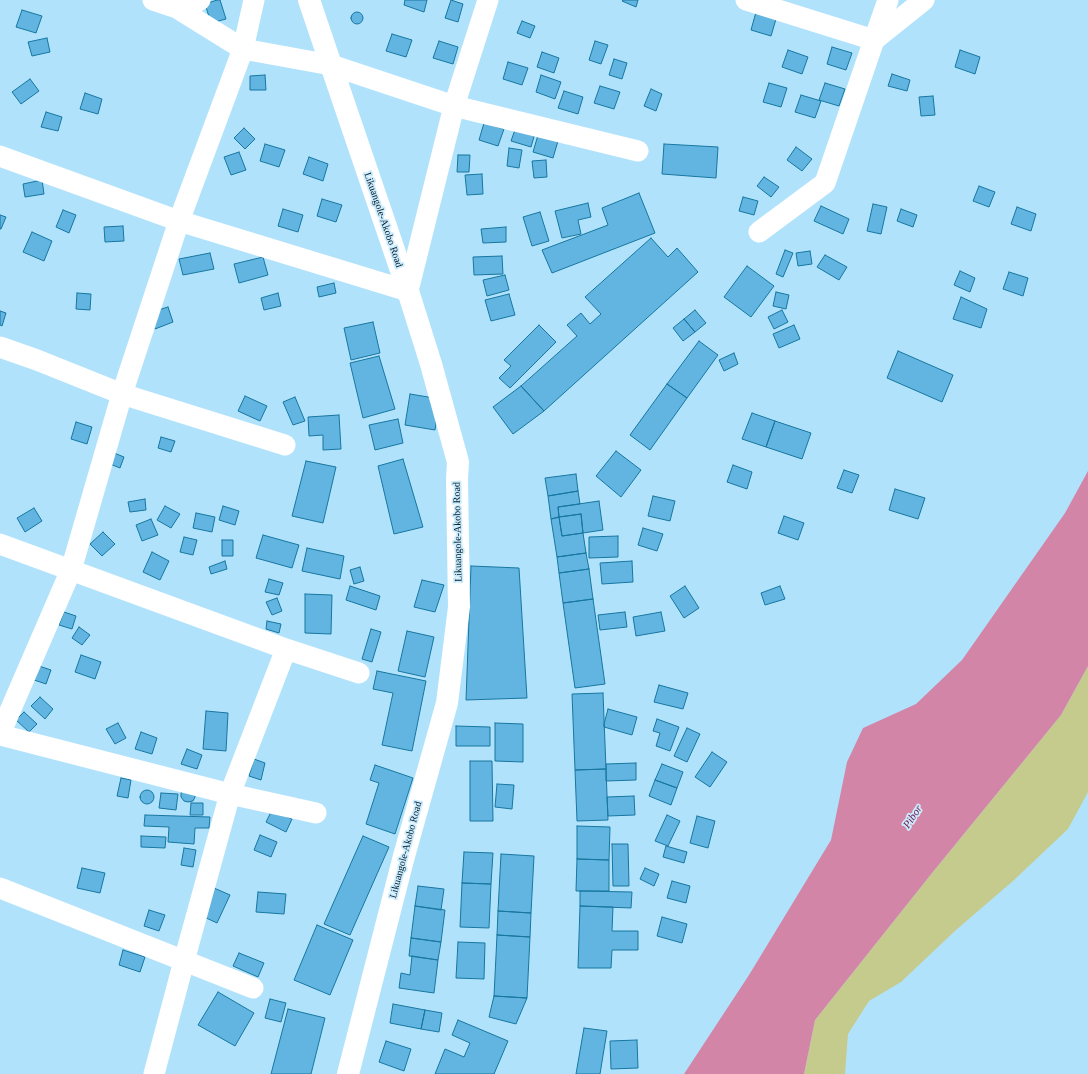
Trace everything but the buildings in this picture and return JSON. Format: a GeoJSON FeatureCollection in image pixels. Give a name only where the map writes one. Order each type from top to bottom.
{"type":"FeatureCollection","features":[{"type":"Feature","properties":{"kind":"street"},"geometry":{"type":"LineString","coordinates":[[152,0],[177,8],[243,49],[331,66],[454,106],[638,151]]}},
{"type":"Feature","properties":{"kind":"street"},"geometry":{"type":"LineString","coordinates":[[177,8],[200,0]]}},
{"type":"Feature","properties":{"kind":"street"},"geometry":{"type":"LineString","coordinates":[[254,0],[243,49],[179,221],[122,394],[71,570],[0,735],[230,794],[316,813]]}},
{"type":"Feature","properties":{"kind":"street","name":"Likuangole-Akobo Road"},"geometry":{"type":"LineString","coordinates":[[310,0],[408,291],[431,364],[458,462],[459,607],[447,703],[404,856],[348,1074]]}},
{"type":"Feature","properties":{"kind":"street"},"geometry":{"type":"LineString","coordinates":[[0,156],[179,221],[408,291],[454,106],[488,0]]}},
{"type":"Feature","properties":{"kind":"street"},"geometry":{"type":"LineString","coordinates":[[746,0],[874,40]]}},
{"type":"Feature","properties":{"kind":"street"},"geometry":{"type":"LineString","coordinates":[[759,232],[825,183],[888,0]]}},
{"type":"Feature","properties":{"kind":"street"},"geometry":{"type":"LineString","coordinates":[[874,40],[924,0]]}},
{"type":"Feature","properties":{"kind":"street"},"geometry":{"type":"LineString","coordinates":[[0,347],[122,394],[285,445]]}},
{"type":"Feature","properties":{"kind":"street"},"geometry":{"type":"LineString","coordinates":[[0,544],[286,649],[359,673]]}},
{"type":"Feature","properties":{"kind":"street"},"geometry":{"type":"LineString","coordinates":[[154,1074],[230,794],[286,649]]}},
{"type":"Feature","properties":{"kind":"street"},"geometry":{"type":"LineString","coordinates":[[0,888],[253,988]]}},
{"type":"Feature","properties":{"kind":"green space"},"geometry":{"type":"Polygon","coordinates":[[[1088,666],[1088,792],[1068,829],[901,982],[869,1001],[848,1034],[845,1074],[804,1074],[815,1020],[932,873],[1061,715],[1088,666]]]}},
{"type":"Feature","properties":{"kind":"water","name":"Pibor"},"geometry":{"type":"Polygon","coordinates":[[[1088,471],[1088,666],[1061,715],[932,873],[815,1020],[804,1074],[684,1074],[749,975],[831,840],[847,762],[863,728],[916,704],[962,660],[1065,513],[1088,471]]]}}]}
